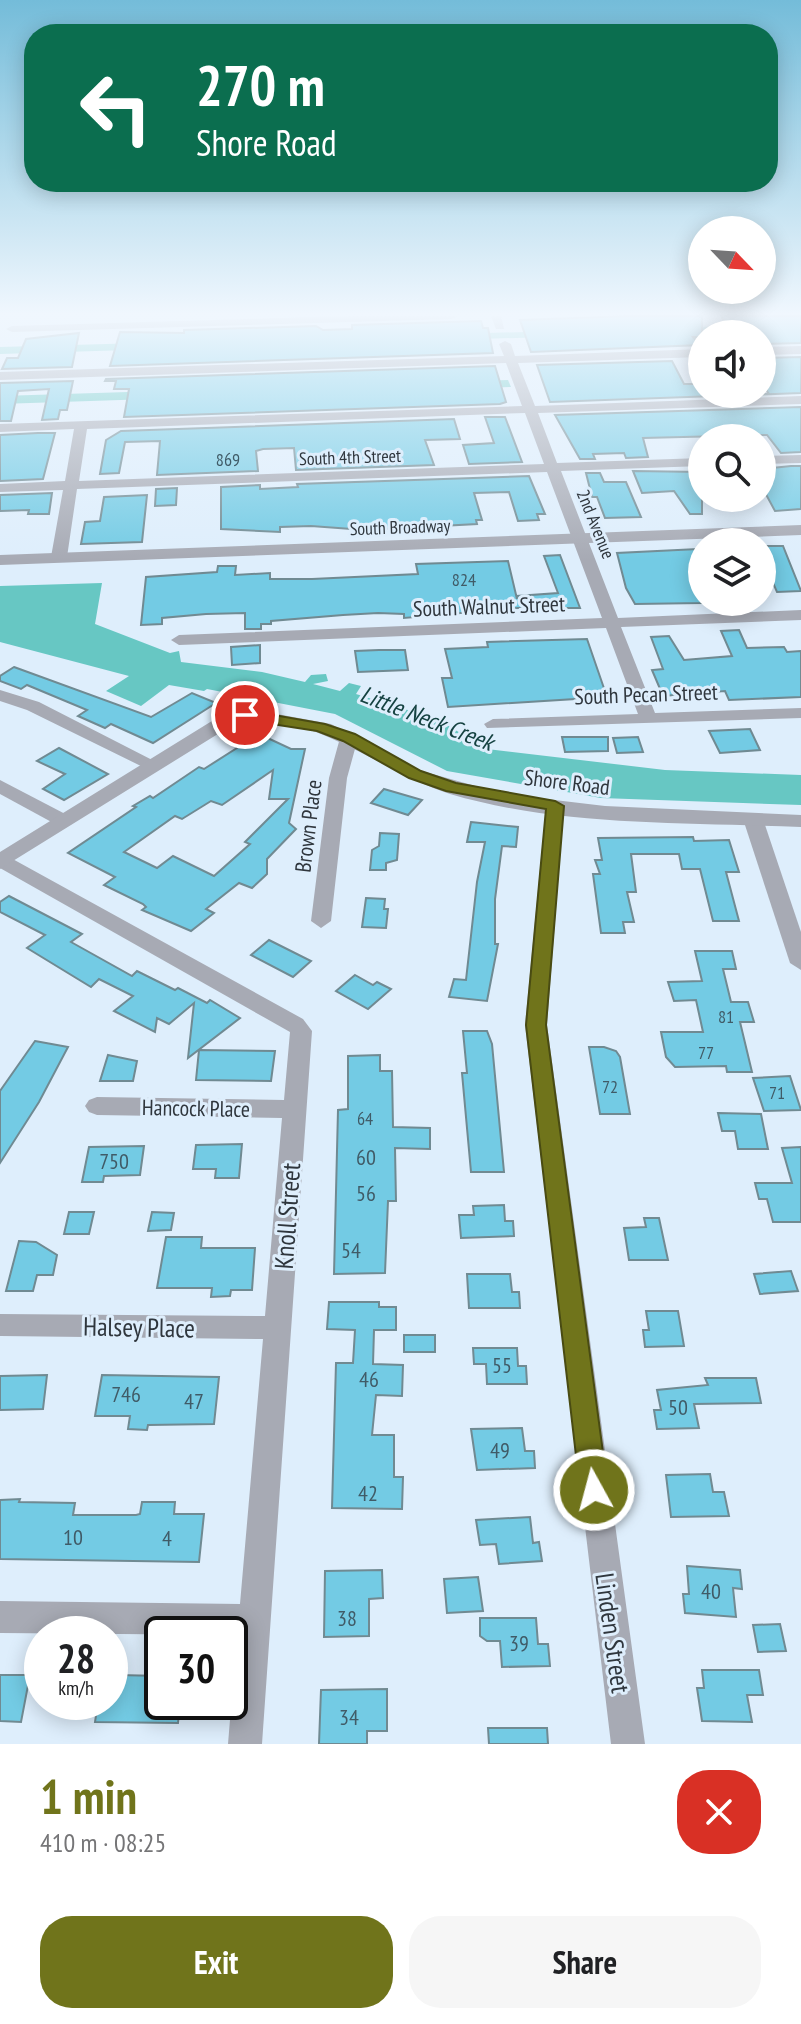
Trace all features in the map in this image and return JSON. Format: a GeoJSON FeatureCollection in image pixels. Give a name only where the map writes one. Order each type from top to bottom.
{"type":"FeatureCollection","features":[{"type":"Feature","properties":{"kind":"street","name":"2nd Avenue"},"geometry":{"type":"LineString","coordinates":[[525,397],[615,623],[649,720]]}},
{"type":"Feature","properties":{"kind":"street"},"geometry":{"type":"LineString","coordinates":[[0,428],[801,400]]}},
{"type":"Feature","properties":{"kind":"street"},"geometry":{"type":"LineString","coordinates":[[59,557],[81,425]]}},
{"type":"Feature","properties":{"kind":"street"},"geometry":{"type":"LineString","coordinates":[[776,460],[801,459]]}},
{"type":"Feature","properties":{"kind":"street","name":"South 4th Street"},"geometry":{"type":"LineString","coordinates":[[0,488],[688,463]]}},
{"type":"Feature","properties":{"kind":"street","name":"South Broadway"},"geometry":{"type":"LineString","coordinates":[[0,560],[801,530]]}},
{"type":"Feature","properties":{"kind":"street","name":"South Walnut Street"},"geometry":{"type":"LineString","coordinates":[[179,640],[801,615]]}},
{"type":"Feature","properties":{"kind":"street"},"geometry":{"type":"LineString","coordinates":[[0,695],[33,706],[153,765]]}},
{"type":"Feature","properties":{"kind":"street","name":"South Pecan Street"},"geometry":{"type":"LineString","coordinates":[[493,724],[801,713]]}},
{"type":"Feature","properties":{"kind":"street","name":"Shore Road"},"geometry":{"type":"LineString","coordinates":[[1,861],[235,716],[256,715],[294,722],[349,738],[415,775],[452,788],[555,806],[801,821]]}},
{"type":"Feature","properties":{"kind":"street","name":"Brown Place"},"geometry":{"type":"LineString","coordinates":[[321,921],[338,778],[349,738]]}},
{"type":"Feature","properties":{"kind":"street"},"geometry":{"type":"LineString","coordinates":[[0,786],[64,821]]}},
{"type":"Feature","properties":{"kind":"street","name":"Linden Street"},"geometry":{"type":"LineString","coordinates":[[555,806],[536,1025],[628,1744]]}},
{"type":"Feature","properties":{"kind":"street"},"geometry":{"type":"LineString","coordinates":[[753,819],[801,963]]}},
{"type":"Feature","properties":{"kind":"street","name":"Knoll Street"},"geometry":{"type":"LineString","coordinates":[[1,861],[295,1024],[302,1038],[245,1744]]}},
{"type":"Feature","properties":{"kind":"street","name":"Hancock Place"},"geometry":{"type":"LineString","coordinates":[[97,1106],[294,1109]]}},
{"type":"Feature","properties":{"kind":"street","name":"Halsey Place"},"geometry":{"type":"LineString","coordinates":[[0,1325],[279,1328]]}},
{"type":"Feature","properties":{"kind":"street"},"geometry":{"type":"LineString","coordinates":[[0,1617],[255,1620]]}},
{"type":"Feature","properties":{"kind":"water"},"geometry":{"type":"Polygon","coordinates":[[[0,397],[199,397],[0,404],[0,397]]]}},
{"type":"Feature","properties":{"kind":"water","name":"Little Neck Creek"},"geometry":{"type":"Polygon","coordinates":[[[102,583],[95,624],[170,653],[179,651],[181,662],[262,672],[305,682],[311,675],[326,674],[328,681],[313,684],[340,691],[349,683],[361,686],[356,694],[437,719],[487,749],[665,770],[801,775],[801,805],[601,798],[447,771],[335,714],[207,689],[169,685],[141,706],[106,691],[129,676],[0,642],[0,586],[102,583]]]}},
{"type":"Feature","properties":{"kind":"building"},"geometry":{"type":"Polygon","coordinates":[[[0,397],[17,397],[11,421],[0,421],[0,397]]]}},
{"type":"Feature","properties":{"kind":"building"},"geometry":{"type":"Polygon","coordinates":[[[47,397],[70,397],[67,410],[60,410],[58,419],[42,420],[47,397]]]}},
{"type":"Feature","properties":{"kind":"building"},"geometry":{"type":"Polygon","coordinates":[[[128,397],[505,397],[506,402],[500,404],[124,417],[128,397]]]}},
{"type":"Feature","properties":{"kind":"building"},"geometry":{"type":"Polygon","coordinates":[[[548,397],[679,397],[550,402],[548,397]]]}},
{"type":"Feature","properties":{"kind":"building"},"geometry":{"type":"Polygon","coordinates":[[[801,407],[801,452],[781,453],[776,447],[776,424],[688,424],[688,437],[643,438],[648,457],[626,458],[624,453],[593,454],[595,459],[580,459],[555,415],[776,408],[801,407]]]}},
{"type":"Feature","properties":{"kind":"building"},"geometry":{"type":"Polygon","coordinates":[[[485,417],[505,417],[522,462],[469,464],[463,445],[494,443],[485,417]]]}},
{"type":"Feature","properties":{"kind":"building"},"geometry":{"type":"Polygon","coordinates":[[[454,419],[460,439],[425,440],[434,465],[296,470],[294,448],[263,449],[256,451],[258,471],[157,475],[160,441],[125,442],[119,473],[100,474],[106,440],[121,431],[454,419]]]}},
{"type":"Feature","properties":{"kind":"building"},"geometry":{"type":"Polygon","coordinates":[[[55,433],[43,479],[0,481],[0,435],[55,433]]]}},
{"type":"Feature","properties":{"kind":"building"},"geometry":{"type":"Polygon","coordinates":[[[801,466],[801,509],[776,511],[776,468],[801,466]]]}},
{"type":"Feature","properties":{"kind":"building"},"geometry":{"type":"Polygon","coordinates":[[[633,471],[688,472],[688,511],[674,491],[642,493],[633,471]]]}},
{"type":"Feature","properties":{"kind":"building"},"geometry":{"type":"Polygon","coordinates":[[[586,473],[600,473],[604,482],[626,482],[641,517],[605,518],[597,497],[592,497],[586,473]]]}},
{"type":"Feature","properties":{"kind":"building"},"geometry":{"type":"Polygon","coordinates":[[[529,476],[545,514],[537,514],[539,520],[518,521],[509,492],[474,493],[482,520],[476,520],[477,524],[365,530],[280,527],[280,532],[221,529],[221,487],[260,485],[260,489],[298,487],[297,484],[529,476]]]}},
{"type":"Feature","properties":{"kind":"building"},"geometry":{"type":"Polygon","coordinates":[[[177,488],[176,505],[155,506],[156,489],[177,488]]]}},
{"type":"Feature","properties":{"kind":"building"},"geometry":{"type":"Polygon","coordinates":[[[52,493],[49,514],[28,514],[29,510],[0,511],[0,495],[52,493]]]}},
{"type":"Feature","properties":{"kind":"building"},"geometry":{"type":"Polygon","coordinates":[[[147,495],[142,542],[81,544],[85,522],[100,521],[104,497],[147,495]]]}},
{"type":"Feature","properties":{"kind":"building"},"geometry":{"type":"Polygon","coordinates":[[[776,546],[783,546],[801,591],[777,592],[776,546]]]}},
{"type":"Feature","properties":{"kind":"building"},"geometry":{"type":"Polygon","coordinates":[[[688,549],[688,603],[635,604],[626,588],[617,553],[688,549]]]}},
{"type":"Feature","properties":{"kind":"building"},"geometry":{"type":"Polygon","coordinates":[[[560,555],[580,608],[518,608],[404,618],[404,614],[343,615],[271,621],[271,624],[261,624],[261,629],[245,629],[245,613],[162,618],[162,624],[141,625],[146,577],[217,572],[218,566],[236,566],[235,575],[270,573],[270,579],[312,579],[418,574],[416,564],[508,561],[517,599],[517,596],[558,593],[544,556],[560,555]]]}},
{"type":"Feature","properties":{"kind":"building"},"geometry":{"type":"Polygon","coordinates":[[[739,630],[747,648],[784,647],[787,652],[801,651],[801,697],[729,700],[725,691],[663,696],[652,670],[663,669],[651,637],[669,636],[684,660],[732,656],[721,631],[739,630]]]}},
{"type":"Feature","properties":{"kind":"building"},"geometry":{"type":"Polygon","coordinates":[[[587,639],[607,697],[448,707],[442,678],[452,678],[445,649],[488,647],[487,642],[587,639]]]}},
{"type":"Feature","properties":{"kind":"building"},"geometry":{"type":"Polygon","coordinates":[[[260,645],[260,663],[232,665],[231,647],[260,645]]]}},
{"type":"Feature","properties":{"kind":"building"},"geometry":{"type":"Polygon","coordinates":[[[405,650],[408,670],[358,672],[355,651],[405,650]]]}},
{"type":"Feature","properties":{"kind":"building"},"geometry":{"type":"Polygon","coordinates":[[[14,667],[151,717],[192,693],[216,703],[153,743],[111,724],[105,728],[78,716],[87,710],[27,685],[21,689],[0,681],[0,676],[14,667]]]}},
{"type":"Feature","properties":{"kind":"building"},"geometry":{"type":"Polygon","coordinates":[[[750,729],[760,750],[720,753],[709,731],[750,729]]]}},
{"type":"Feature","properties":{"kind":"building"},"geometry":{"type":"Polygon","coordinates":[[[259,734],[291,749],[305,749],[289,823],[296,829],[267,859],[267,874],[252,888],[239,883],[206,909],[214,913],[191,931],[142,910],[146,907],[143,904],[104,885],[115,877],[68,853],[136,807],[133,806],[150,796],[153,798],[199,767],[204,769],[259,734]],[[273,770],[222,805],[211,801],[182,819],[175,816],[124,852],[157,868],[173,856],[214,876],[250,844],[245,842],[288,799],[269,799],[273,770]]]}},
{"type":"Feature","properties":{"kind":"building"},"geometry":{"type":"Polygon","coordinates":[[[562,737],[608,737],[608,751],[565,752],[562,737]]]}},
{"type":"Feature","properties":{"kind":"building"},"geometry":{"type":"Polygon","coordinates":[[[638,737],[643,752],[617,753],[613,738],[638,737]]]}},
{"type":"Feature","properties":{"kind":"building"},"geometry":{"type":"Polygon","coordinates":[[[59,748],[108,774],[64,800],[43,789],[65,774],[37,761],[59,748]]]}},
{"type":"Feature","properties":{"kind":"building"},"geometry":{"type":"Polygon","coordinates":[[[384,789],[422,800],[408,815],[371,803],[384,789]]]}},
{"type":"Feature","properties":{"kind":"building"},"geometry":{"type":"Polygon","coordinates":[[[471,822],[518,827],[516,847],[502,846],[495,899],[495,944],[498,944],[487,1001],[449,997],[454,979],[466,980],[477,882],[485,842],[467,842],[471,822]]]}},
{"type":"Feature","properties":{"kind":"building"},"geometry":{"type":"Polygon","coordinates":[[[380,833],[399,834],[397,860],[386,863],[386,870],[370,870],[372,850],[379,846],[380,833]]]}},
{"type":"Feature","properties":{"kind":"building"},"geometry":{"type":"Polygon","coordinates":[[[693,837],[694,841],[729,840],[739,872],[726,872],[739,921],[713,921],[700,869],[682,869],[679,854],[631,854],[636,892],[627,892],[634,922],[623,922],[625,933],[601,933],[593,874],[600,874],[595,860],[602,860],[598,838],[693,837]]]}},
{"type":"Feature","properties":{"kind":"building"},"geometry":{"type":"Polygon","coordinates":[[[9,896],[82,934],[71,942],[132,976],[137,971],[207,1003],[210,1000],[240,1018],[188,1058],[194,1003],[169,1024],[157,1018],[155,1032],[114,1011],[133,996],[99,979],[91,987],[27,948],[45,935],[0,912],[0,902],[9,896]]]}},
{"type":"Feature","properties":{"kind":"building"},"geometry":{"type":"Polygon","coordinates":[[[366,898],[385,899],[384,909],[388,909],[386,928],[362,927],[366,898]]]}},
{"type":"Feature","properties":{"kind":"building"},"geometry":{"type":"Polygon","coordinates":[[[269,940],[311,961],[293,977],[251,955],[269,940]]]}},
{"type":"Feature","properties":{"kind":"building"},"geometry":{"type":"Polygon","coordinates":[[[695,951],[732,951],[736,969],[723,969],[731,1002],[748,1002],[754,1022],[740,1022],[752,1072],[727,1072],[726,1066],[675,1067],[666,1057],[661,1032],[703,1032],[696,1000],[674,1001],[668,982],[702,981],[695,951]]]}},
{"type":"Feature","properties":{"kind":"building"},"geometry":{"type":"Polygon","coordinates":[[[355,975],[373,985],[377,982],[391,989],[368,1009],[336,991],[355,975]]]}},
{"type":"Feature","properties":{"kind":"building"},"geometry":{"type":"Polygon","coordinates":[[[463,1031],[487,1031],[492,1044],[504,1172],[471,1172],[462,1073],[467,1073],[463,1031]]]}},
{"type":"Feature","properties":{"kind":"building"},"geometry":{"type":"Polygon","coordinates":[[[35,1041],[68,1047],[39,1102],[0,1163],[0,1091],[35,1041]]]}},
{"type":"Feature","properties":{"kind":"building"},"geometry":{"type":"Polygon","coordinates":[[[589,1047],[604,1047],[616,1051],[620,1057],[630,1114],[600,1114],[589,1047]]]}},
{"type":"Feature","properties":{"kind":"building"},"geometry":{"type":"Polygon","coordinates":[[[199,1050],[275,1051],[271,1081],[196,1080],[199,1050]]]}},
{"type":"Feature","properties":{"kind":"building"},"geometry":{"type":"Polygon","coordinates":[[[108,1055],[137,1061],[133,1081],[100,1081],[108,1055]]]}},
{"type":"Feature","properties":{"kind":"building"},"geometry":{"type":"Polygon","coordinates":[[[380,1055],[380,1071],[392,1071],[393,1127],[430,1128],[430,1149],[395,1148],[396,1201],[388,1201],[385,1273],[334,1274],[338,1110],[348,1109],[348,1056],[380,1055]]]}},
{"type":"Feature","properties":{"kind":"building"},"geometry":{"type":"Polygon","coordinates":[[[790,1076],[801,1110],[764,1111],[753,1078],[790,1076]]]}},
{"type":"Feature","properties":{"kind":"building"},"geometry":{"type":"Polygon","coordinates":[[[718,1113],[761,1114],[768,1149],[738,1149],[735,1131],[722,1131],[718,1113]]]}},
{"type":"Feature","properties":{"kind":"building"},"geometry":{"type":"Polygon","coordinates":[[[242,1144],[239,1178],[215,1178],[216,1169],[193,1169],[196,1145],[242,1144]]]}},
{"type":"Feature","properties":{"kind":"building"},"geometry":{"type":"Polygon","coordinates":[[[144,1146],[140,1175],[104,1176],[103,1182],[82,1182],[89,1147],[144,1146]]]}},
{"type":"Feature","properties":{"kind":"building"},"geometry":{"type":"Polygon","coordinates":[[[801,1147],[801,1222],[773,1222],[767,1199],[759,1199],[755,1183],[792,1183],[782,1148],[801,1147]]]}},
{"type":"Feature","properties":{"kind":"building"},"geometry":{"type":"Polygon","coordinates":[[[504,1205],[505,1221],[513,1221],[514,1236],[461,1238],[459,1215],[474,1215],[473,1206],[504,1205]]]}},
{"type":"Feature","properties":{"kind":"building"},"geometry":{"type":"Polygon","coordinates":[[[69,1212],[94,1212],[89,1234],[64,1234],[69,1212]]]}},
{"type":"Feature","properties":{"kind":"building"},"geometry":{"type":"Polygon","coordinates":[[[152,1212],[174,1213],[171,1230],[148,1231],[152,1212]]]}},
{"type":"Feature","properties":{"kind":"building"},"geometry":{"type":"Polygon","coordinates":[[[644,1218],[659,1218],[668,1260],[629,1260],[624,1228],[646,1227],[644,1218]]]}},
{"type":"Feature","properties":{"kind":"building"},"geometry":{"type":"Polygon","coordinates":[[[166,1237],[202,1237],[201,1248],[255,1248],[252,1290],[231,1290],[230,1296],[211,1297],[212,1288],[157,1288],[166,1237]]]}},
{"type":"Feature","properties":{"kind":"building"},"geometry":{"type":"Polygon","coordinates":[[[19,1241],[36,1242],[57,1255],[53,1275],[37,1275],[33,1291],[6,1291],[19,1241]]]}},
{"type":"Feature","properties":{"kind":"building"},"geometry":{"type":"Polygon","coordinates":[[[791,1271],[798,1291],[760,1294],[754,1274],[791,1271]]]}},
{"type":"Feature","properties":{"kind":"building"},"geometry":{"type":"Polygon","coordinates":[[[467,1274],[510,1274],[512,1292],[519,1292],[520,1308],[469,1308],[467,1274]]]}},
{"type":"Feature","properties":{"kind":"building"},"geometry":{"type":"Polygon","coordinates":[[[329,1302],[379,1302],[379,1307],[396,1307],[396,1330],[374,1330],[373,1364],[403,1365],[402,1396],[376,1395],[372,1435],[394,1435],[394,1477],[403,1477],[402,1509],[332,1508],[336,1363],[353,1363],[355,1330],[327,1329],[329,1302]]]}},
{"type":"Feature","properties":{"kind":"building"},"geometry":{"type":"Polygon","coordinates":[[[646,1311],[678,1311],[684,1346],[645,1347],[643,1330],[649,1330],[646,1311]]]}},
{"type":"Feature","properties":{"kind":"building"},"geometry":{"type":"Polygon","coordinates":[[[404,1335],[435,1335],[435,1352],[404,1352],[404,1335]]]}},
{"type":"Feature","properties":{"kind":"building"},"geometry":{"type":"Polygon","coordinates":[[[473,1348],[517,1348],[518,1366],[526,1366],[527,1384],[487,1384],[486,1364],[474,1364],[473,1348]]]}},
{"type":"Feature","properties":{"kind":"building"},"geometry":{"type":"Polygon","coordinates":[[[47,1375],[43,1409],[0,1410],[0,1376],[47,1375]]]}},
{"type":"Feature","properties":{"kind":"building"},"geometry":{"type":"Polygon","coordinates":[[[102,1375],[219,1377],[214,1424],[148,1425],[147,1430],[128,1429],[130,1416],[95,1416],[102,1375]]]}},
{"type":"Feature","properties":{"kind":"building"},"geometry":{"type":"Polygon","coordinates":[[[705,1378],[756,1378],[761,1403],[694,1404],[699,1428],[657,1429],[654,1410],[661,1410],[657,1390],[708,1385],[705,1378]]]}},
{"type":"Feature","properties":{"kind":"building"},"geometry":{"type":"Polygon","coordinates":[[[522,1428],[525,1451],[534,1451],[535,1468],[477,1470],[471,1429],[522,1428]]]}},
{"type":"Feature","properties":{"kind":"building"},"geometry":{"type":"Polygon","coordinates":[[[710,1474],[713,1492],[724,1492],[729,1516],[671,1517],[666,1475],[710,1474]]]}},
{"type":"Feature","properties":{"kind":"building"},"geometry":{"type":"Polygon","coordinates":[[[20,1499],[19,1502],[75,1503],[73,1515],[136,1515],[140,1514],[142,1502],[175,1502],[174,1514],[204,1514],[199,1562],[0,1559],[0,1500],[20,1499]]]}},
{"type":"Feature","properties":{"kind":"building"},"geometry":{"type":"Polygon","coordinates":[[[530,1517],[533,1543],[539,1542],[542,1561],[499,1564],[496,1544],[480,1545],[476,1520],[530,1517]]]}},
{"type":"Feature","properties":{"kind":"building"},"geometry":{"type":"Polygon","coordinates":[[[687,1566],[740,1570],[742,1589],[733,1588],[736,1617],[685,1613],[683,1594],[689,1594],[687,1566]]]}},
{"type":"Feature","properties":{"kind":"building"},"geometry":{"type":"Polygon","coordinates":[[[382,1570],[383,1598],[369,1599],[369,1636],[324,1637],[325,1571],[382,1570]]]}},
{"type":"Feature","properties":{"kind":"building"},"geometry":{"type":"Polygon","coordinates":[[[478,1577],[483,1611],[447,1613],[444,1579],[478,1577]]]}},
{"type":"Feature","properties":{"kind":"building"},"geometry":{"type":"Polygon","coordinates":[[[480,1618],[536,1618],[538,1644],[548,1644],[550,1666],[502,1667],[500,1641],[487,1641],[480,1636],[480,1618]]]}},
{"type":"Feature","properties":{"kind":"building"},"geometry":{"type":"Polygon","coordinates":[[[780,1624],[786,1651],[758,1652],[753,1625],[780,1624]]]}},
{"type":"Feature","properties":{"kind":"building"},"geometry":{"type":"Polygon","coordinates":[[[702,1670],[759,1670],[763,1695],[747,1695],[752,1722],[702,1721],[697,1688],[704,1688],[702,1670]]]}},
{"type":"Feature","properties":{"kind":"building"},"geometry":{"type":"Polygon","coordinates":[[[0,1675],[24,1675],[21,1722],[0,1721],[0,1675]]]}},
{"type":"Feature","properties":{"kind":"building"},"geometry":{"type":"Polygon","coordinates":[[[128,1675],[144,1676],[144,1720],[178,1720],[178,1723],[95,1722],[128,1720],[128,1675]]]}},
{"type":"Feature","properties":{"kind":"building"},"geometry":{"type":"Polygon","coordinates":[[[387,1689],[387,1731],[367,1731],[367,1744],[319,1744],[321,1690],[387,1689]]]}},
{"type":"Feature","properties":{"kind":"building"},"geometry":{"type":"Polygon","coordinates":[[[488,1728],[547,1728],[548,1744],[489,1744],[488,1728]]]}},
{"type":"Feature","properties":{"kind":"route"},"geometry":{"type":"LineString","coordinates":[[245,715],[320,727],[349,738],[415,775],[452,788],[555,806],[536,1025],[594,1490]]}}]}
